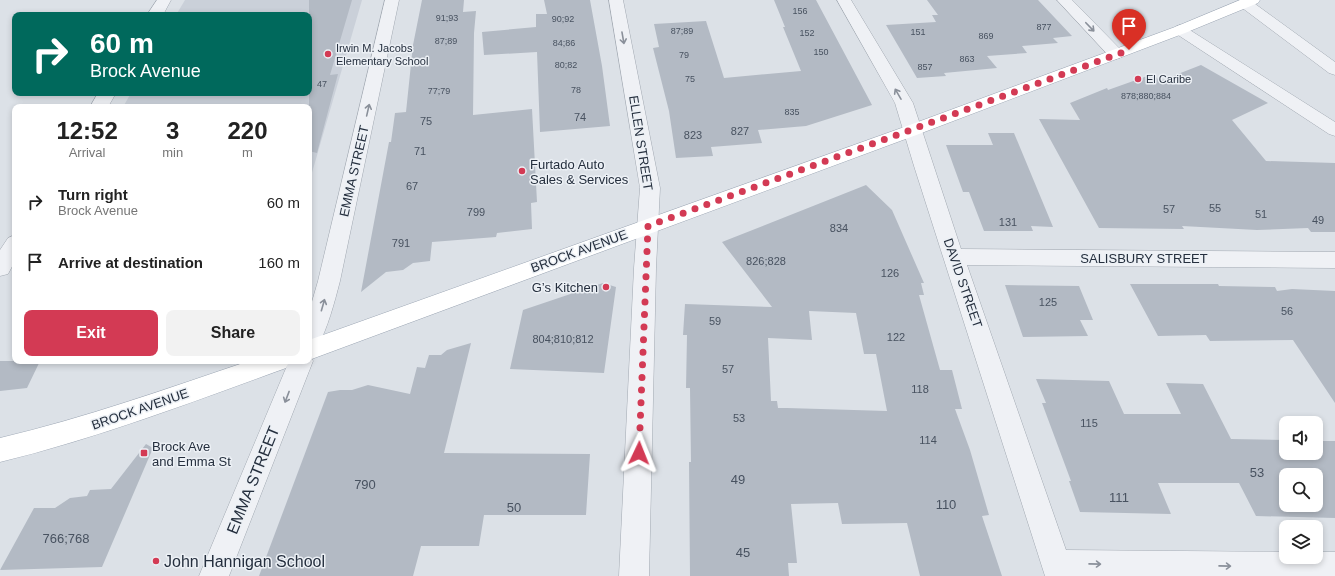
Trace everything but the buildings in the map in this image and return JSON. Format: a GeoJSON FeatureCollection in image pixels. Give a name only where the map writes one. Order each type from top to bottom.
{"type":"FeatureCollection","features":[{"type":"Feature","properties":{"kind":"main road","name":"BROCK AVENUE"},"geometry":{"type":"LineString","coordinates":[[312,349],[913,130],[1180,30],[1249,2]]}},
{"type":"Feature","properties":{"kind":"main road","name":"BROCK AVENUE"},"geometry":{"type":"LineString","coordinates":[[0,450],[46,439],[96,424],[269,364]]}},
{"type":"Feature","properties":{"kind":"street"},"geometry":{"type":"LineString","coordinates":[[157,12],[164,0]]}},
{"type":"Feature","properties":{"kind":"street","name":"EMMA STREET"},"geometry":{"type":"LineString","coordinates":[[312,333],[322,308],[329,281],[392,0]]}},
{"type":"Feature","properties":{"kind":"street","name":"ELLEN STREET"},"geometry":{"type":"LineString","coordinates":[[616,0],[650,188],[634,576]]}},
{"type":"Feature","properties":{"kind":"street","name":"DAVID STREET"},"geometry":{"type":"LineString","coordinates":[[844,0],[904,103],[923,166],[1058,570]]}},
{"type":"Feature","properties":{"kind":"street"},"geometry":{"type":"LineString","coordinates":[[1064,0],[1116,54]]}},
{"type":"Feature","properties":{"kind":"street"},"geometry":{"type":"LineString","coordinates":[[1249,2],[1335,70]]}},
{"type":"Feature","properties":{"kind":"street"},"geometry":{"type":"LineString","coordinates":[[1180,30],[1335,130]]}},
{"type":"Feature","properties":{"kind":"street"},"geometry":{"type":"LineString","coordinates":[[0,268],[12,248]]}},
{"type":"Feature","properties":{"kind":"street","name":"SALISBURY STREET"},"geometry":{"type":"LineString","coordinates":[[954,257],[1335,260]]}},
{"type":"Feature","properties":{"kind":"street","name":"EMMA STREET"},"geometry":{"type":"LineString","coordinates":[[214,576],[300,364]]}},
{"type":"Feature","properties":{"kind":"street"},"geometry":{"type":"LineString","coordinates":[[1058,570],[1335,567]]}},
{"type":"Feature","properties":{"kind":"shaded area","name":"Irwin M. Jacobs Elementary School"},"geometry":{"type":"Polygon","coordinates":[[[185,0],[362,0],[312,173],[312,104],[125,104],[129,96],[312,96],[312,12],[178,12],[185,0]]]}},
{"type":"Feature","properties":{"kind":"place","name":"Irwin M. Jacobs Elementary School"},"geometry":{"type":"Point","coordinates":[328,54]}},
{"type":"Feature","properties":{"kind":"place","name":"El Caribe"},"geometry":{"type":"Point","coordinates":[1138,79]}},
{"type":"Feature","properties":{"kind":"place","name":"Furtado Auto Sales & Services"},"geometry":{"type":"Point","coordinates":[522,171]}},
{"type":"Feature","properties":{"kind":"place","name":"G’s Kitchen"},"geometry":{"type":"Point","coordinates":[606,287]}},
{"type":"Feature","properties":{"kind":"place","name":"Brock Ave and Emma St"},"geometry":{"type":"Point","coordinates":[144,453]}},
{"type":"Feature","properties":{"kind":"place","name":"John Hannigan School"},"geometry":{"type":"Point","coordinates":[156,561]}},
{"type":"Feature","properties":{"kind":"route"},"geometry":{"type":"LineString","coordinates":[[639,453],[645,268],[648,226],[1129,50]]}}]}
